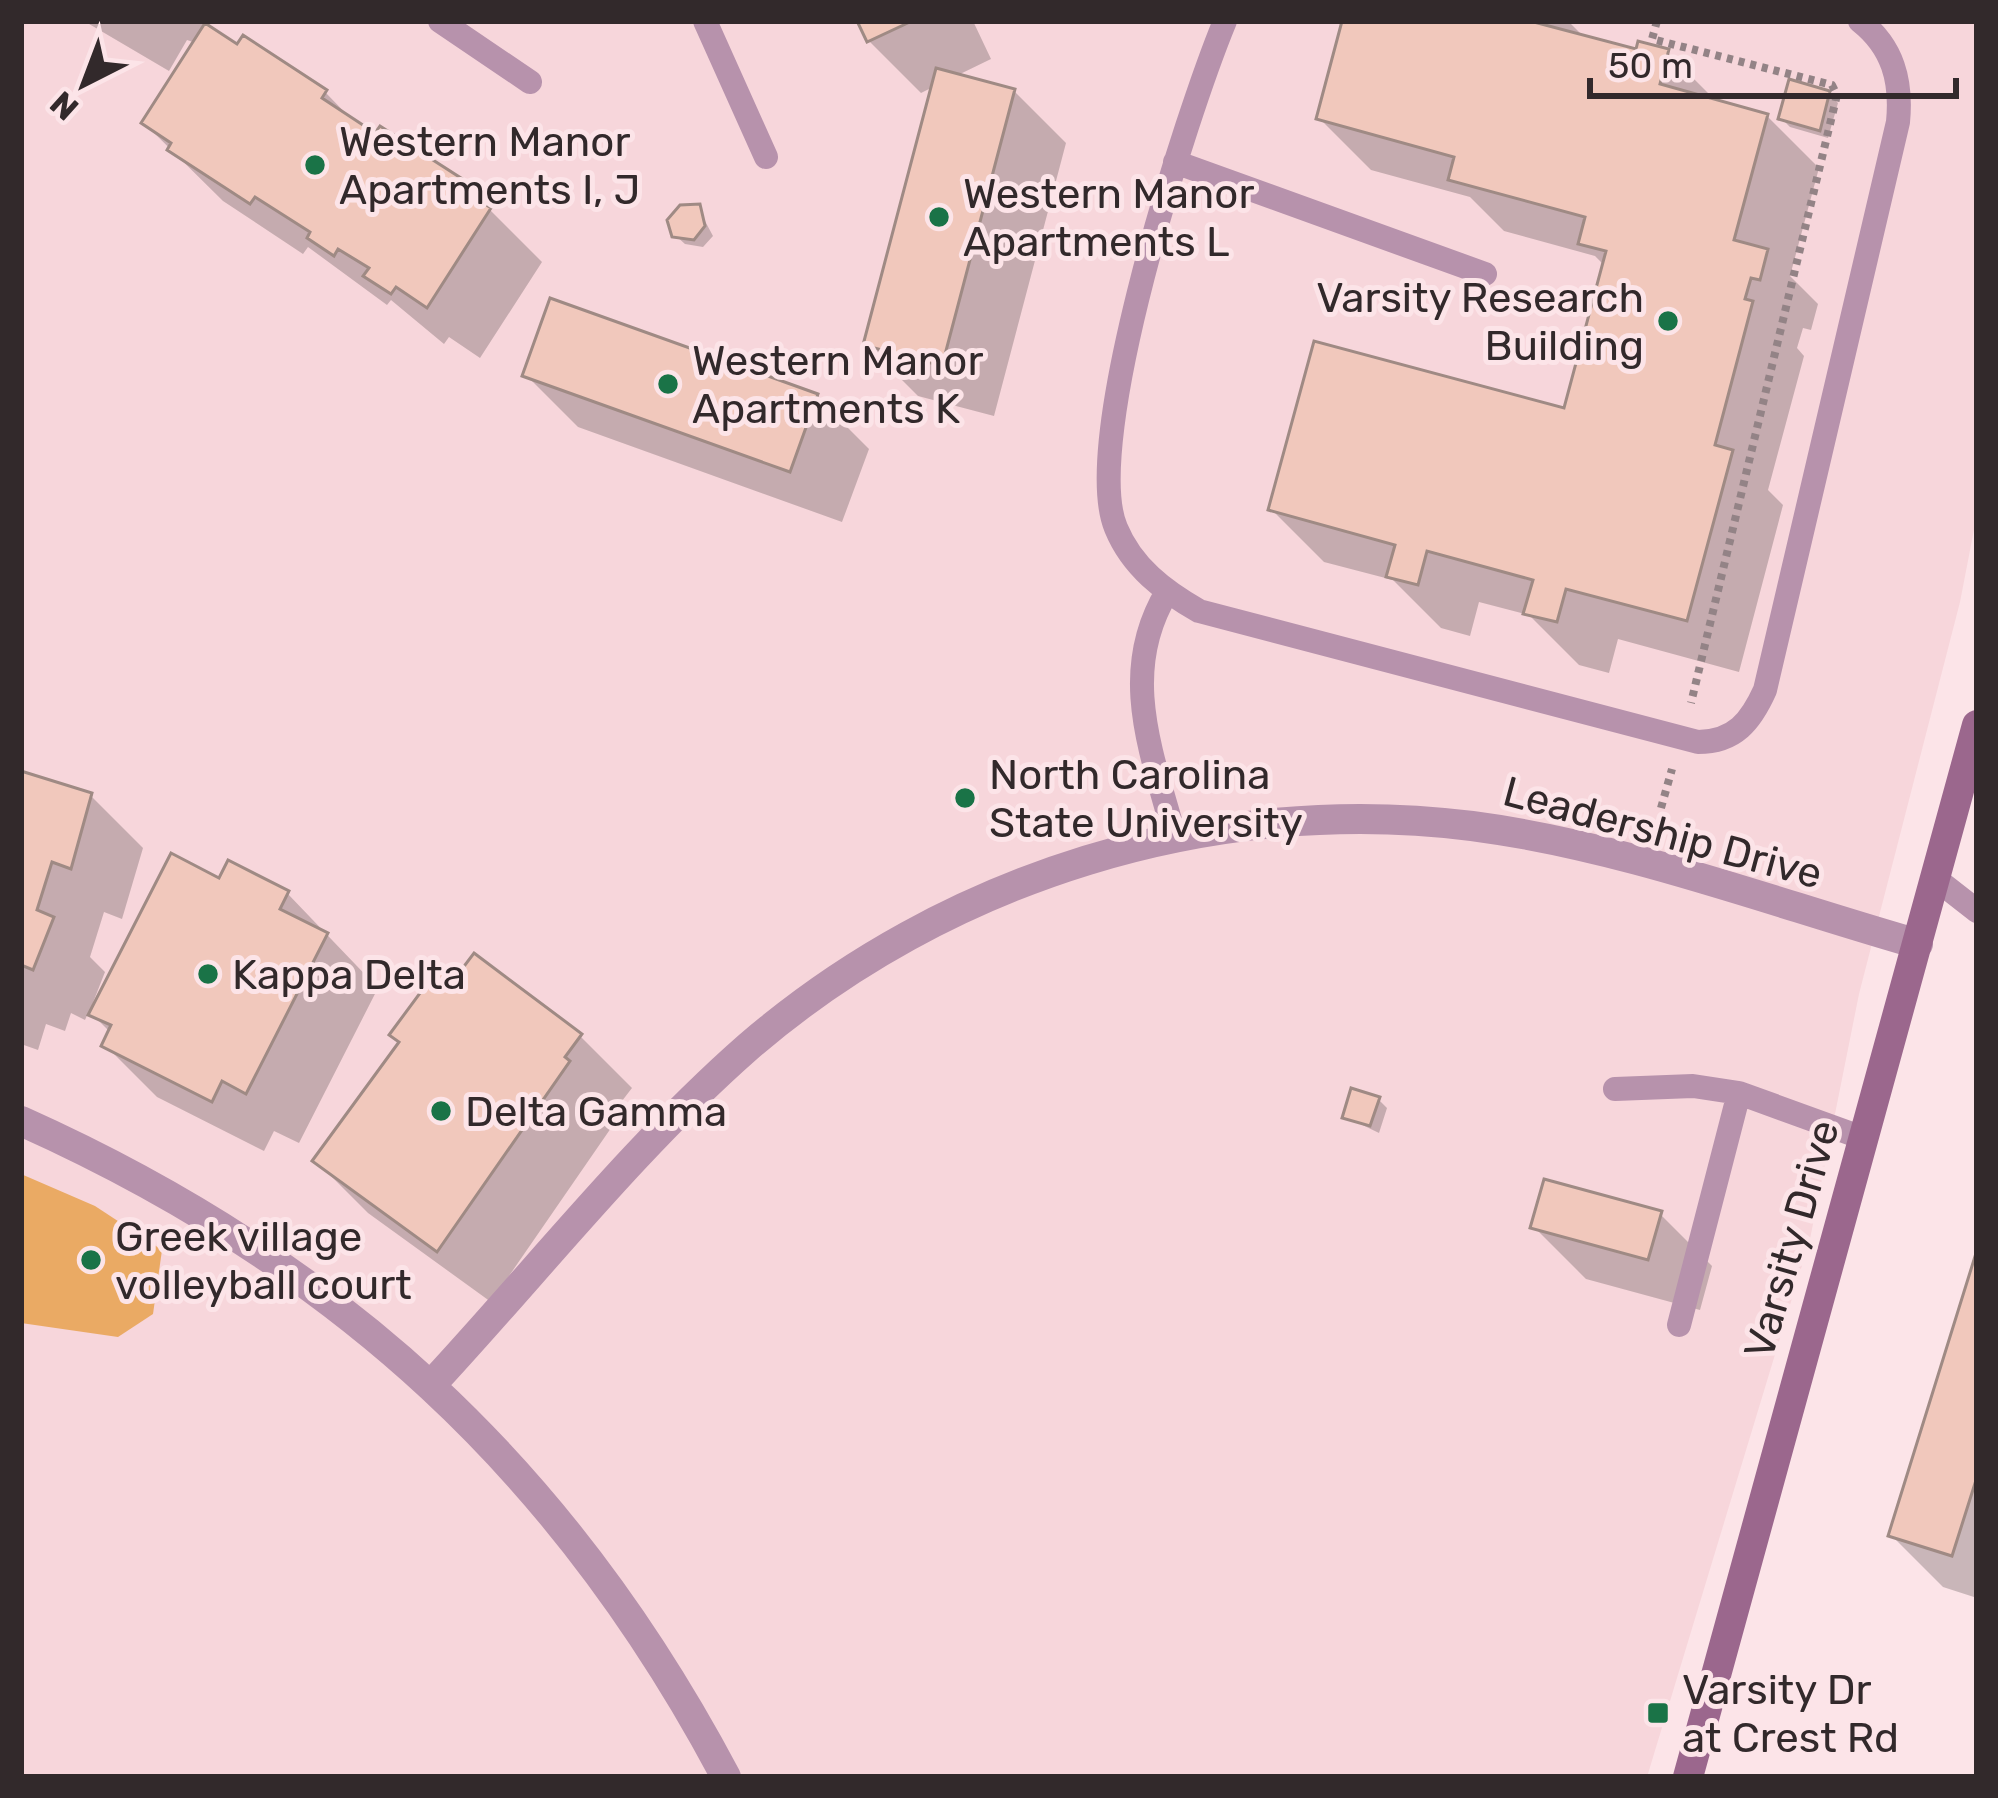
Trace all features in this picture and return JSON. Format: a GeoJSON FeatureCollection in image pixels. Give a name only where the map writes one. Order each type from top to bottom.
{"type":"FeatureCollection","features":[{"type":"Feature","properties":{"kind":"street","name":"Varsity Drive"},"geometry":{"type":"LineString","coordinates":[[1688,1777],[1977,725]]}},
{"type":"Feature","properties":{"kind":"street","name":"Leadership Drive"},"geometry":{"type":"LineString","coordinates":[[432,1384],[686,1108],[796,1009],[901,939],[1008,886],[1175,838],[1331,820],[1474,826],[1589,847],[1918,944]]}},
{"type":"Feature","properties":{"kind":"street"},"geometry":{"type":"LineString","coordinates":[[21,1120],[130,1171],[238,1233],[432,1384],[516,1471],[620,1601],[683,1696],[726,1777]]}},
{"type":"Feature","properties":{"kind":"lane"},"geometry":{"type":"LineString","coordinates":[[440,21],[469,29],[530,82]]}},
{"type":"Feature","properties":{"kind":"lane"},"geometry":{"type":"LineString","coordinates":[[705,21],[766,157]]}},
{"type":"Feature","properties":{"kind":"lane"},"geometry":{"type":"LineString","coordinates":[[1225,21],[1174,162],[1105,464],[1115,527],[1135,562],[1167,592],[1198,611],[1682,738],[1719,742],[1734,734],[1765,689],[1898,122],[1893,62],[1882,41],[1860,21]]}},
{"type":"Feature","properties":{"kind":"lane"},"geometry":{"type":"LineString","coordinates":[[1174,162],[1485,274]]}},
{"type":"Feature","properties":{"kind":"lane"},"geometry":{"type":"LineString","coordinates":[[1167,592],[1152,616],[1139,672],[1148,739],[1175,838]]}},
{"type":"Feature","properties":{"kind":"lane"},"geometry":{"type":"LineString","coordinates":[[1936,879],[1977,911]]}},
{"type":"Feature","properties":{"kind":"lane"},"geometry":{"type":"LineString","coordinates":[[1615,1089],[1693,1085],[1739,1093],[1863,1138]]}},
{"type":"Feature","properties":{"kind":"lane"},"geometry":{"type":"LineString","coordinates":[[1679,1325],[1739,1093]]}},
{"type":"Feature","properties":{"kind":"path"},"geometry":{"type":"LineString","coordinates":[[1657,21],[1652,38],[1832,85],[1837,95],[1682,738],[1661,808]]}},
{"type":"Feature","properties":{"kind":"shaded area","name":"North Carolina State University"},"geometry":{"type":"Polygon","coordinates":[[[21,21],[1977,21],[1977,514],[1960,602],[1859,994],[1810,1239],[1647,1777],[21,1777],[21,21]]]}},
{"type":"Feature","properties":{"kind":"shaded area","name":"Greek village volleyball court"},"geometry":{"type":"Polygon","coordinates":[[[21,1174],[95,1206],[162,1250],[153,1314],[118,1337],[21,1323],[21,1174]]]}},
{"type":"Feature","properties":{"kind":"building"},"geometry":{"type":"Polygon","coordinates":[[[857,21],[912,21],[867,42],[857,21]]]}},
{"type":"Feature","properties":{"kind":"building","name":"Varsity Research Building"},"geometry":{"type":"Polygon","coordinates":[[[1342,21],[1530,21],[1636,49],[1638,41],[1669,49],[1660,84],[1768,114],[1734,240],[1768,249],[1760,280],[1751,278],[1745,299],[1753,301],[1715,445],[1733,450],[1687,621],[1566,589],[1557,622],[1523,614],[1533,580],[1427,551],[1418,585],[1386,577],[1395,545],[1268,510],[1314,341],[1564,408],[1606,251],[1578,244],[1585,217],[1448,180],[1454,157],[1316,119],[1342,21]]]}},
{"type":"Feature","properties":{"kind":"building","name":"Western Manor Apartments I, J"},"geometry":{"type":"Polygon","coordinates":[[[205,23],[237,44],[243,35],[327,90],[322,98],[375,133],[380,126],[464,180],[459,187],[491,208],[427,308],[396,287],[391,294],[363,276],[369,268],[338,249],[334,256],[307,238],[310,232],[255,197],[250,204],[167,150],[171,143],[141,123],[205,23]]]}},
{"type":"Feature","properties":{"kind":"building","name":"Western Manor Apartments L"},"geometry":{"type":"Polygon","coordinates":[[[936,68],[1015,89],[942,366],[863,345],[936,68]]]}},
{"type":"Feature","properties":{"kind":"building"},"geometry":{"type":"Polygon","coordinates":[[[1789,79],[1830,91],[1820,131],[1778,119],[1789,79]]]}},
{"type":"Feature","properties":{"kind":"building"},"geometry":{"type":"Polygon","coordinates":[[[700,204],[705,226],[694,240],[672,237],[667,220],[680,205],[700,204]]]}},
{"type":"Feature","properties":{"kind":"building","name":"Western Manor Apartments K"},"geometry":{"type":"Polygon","coordinates":[[[550,298],[818,394],[790,472],[522,376],[550,298]]]}},
{"type":"Feature","properties":{"kind":"building"},"geometry":{"type":"Polygon","coordinates":[[[21,771],[92,793],[71,869],[52,862],[37,910],[54,917],[33,970],[21,965],[21,771]]]}},
{"type":"Feature","properties":{"kind":"building","name":"Kappa Delta"},"geometry":{"type":"Polygon","coordinates":[[[171,853],[219,878],[228,860],[289,891],[280,909],[328,933],[246,1094],[222,1081],[212,1102],[101,1046],[111,1025],[88,1015],[171,853]]]}},
{"type":"Feature","properties":{"kind":"building","name":"Delta Gamma"},"geometry":{"type":"Polygon","coordinates":[[[474,953],[582,1034],[565,1057],[570,1061],[437,1252],[312,1161],[399,1042],[389,1035],[440,966],[456,977],[474,953]]]}},
{"type":"Feature","properties":{"kind":"building"},"geometry":{"type":"Polygon","coordinates":[[[1351,1088],[1380,1097],[1370,1126],[1342,1118],[1351,1088]]]}},
{"type":"Feature","properties":{"kind":"building"},"geometry":{"type":"Polygon","coordinates":[[[1544,1179],[1662,1211],[1648,1260],[1530,1228],[1544,1179]]]}},
{"type":"Feature","properties":{"kind":"building"},"geometry":{"type":"Polygon","coordinates":[[[1977,1250],[1977,1477],[1952,1556],[1888,1536],[1977,1250]]]}},
{"type":"Feature","properties":{"kind":"place","name":"Western Manor Apartments I, J"},"geometry":{"type":"Point","coordinates":[315,165]}},
{"type":"Feature","properties":{"kind":"place","name":"Western Manor Apartments L"},"geometry":{"type":"Point","coordinates":[939,217]}},
{"type":"Feature","properties":{"kind":"place","name":"Varsity Research Building"},"geometry":{"type":"Point","coordinates":[1668,321]}},
{"type":"Feature","properties":{"kind":"place","name":"Western Manor Apartments K"},"geometry":{"type":"Point","coordinates":[668,384]}},
{"type":"Feature","properties":{"kind":"place","name":"North Carolina State University"},"geometry":{"type":"Point","coordinates":[965,798]}},
{"type":"Feature","properties":{"kind":"place","name":"Kappa Delta"},"geometry":{"type":"Point","coordinates":[208,974]}},
{"type":"Feature","properties":{"kind":"place","name":"Delta Gamma"},"geometry":{"type":"Point","coordinates":[441,1111]}},
{"type":"Feature","properties":{"kind":"place","name":"Greek village volleyball court"},"geometry":{"type":"Point","coordinates":[91,1260]}},
{"type":"Feature","properties":{"kind":"place","name":"Varsity Dr at Crest Rd"},"geometry":{"type":"Point","coordinates":[1658,1713]}}]}
